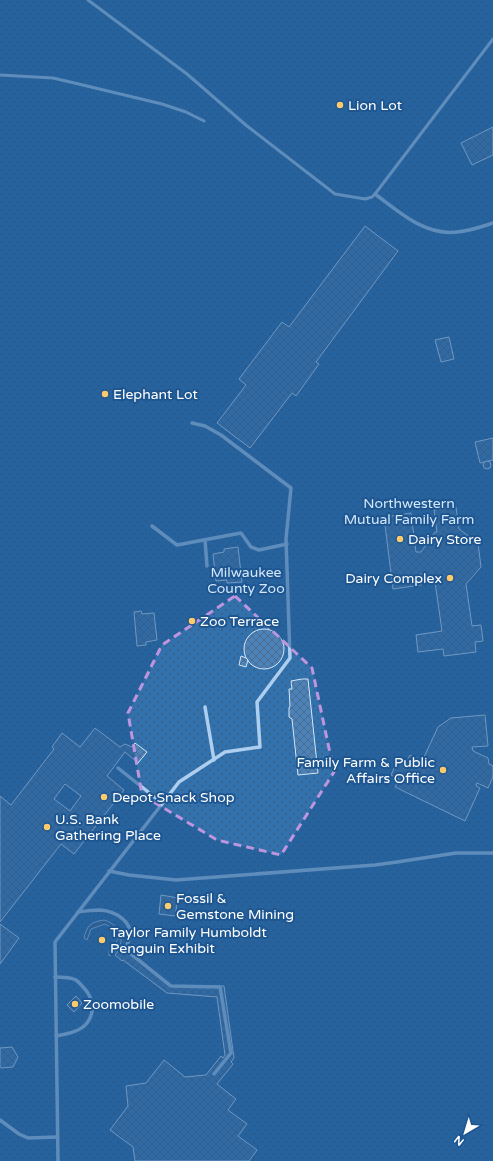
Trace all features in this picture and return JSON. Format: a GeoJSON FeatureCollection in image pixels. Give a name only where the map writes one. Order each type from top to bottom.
{"type":"FeatureCollection","features":[{"type":"Feature","properties":{"kind":"street"},"geometry":{"type":"LineString","coordinates":[[375,194],[412,221],[422,227],[438,232],[456,233],[468,231],[493,223]]}},
{"type":"Feature","properties":{"kind":"street"},"geometry":{"type":"LineString","coordinates":[[58,1161],[55,942],[179,782],[225,752],[260,747],[257,702],[290,658],[287,544],[291,488],[221,435],[205,426],[192,422]]}},
{"type":"Feature","properties":{"kind":"street"},"geometry":{"type":"LineString","coordinates":[[152,526],[177,545],[241,534],[251,547],[259,550],[287,544]]}},
{"type":"Feature","properties":{"kind":"street"},"geometry":{"type":"LineString","coordinates":[[205,540],[207,566]]}},
{"type":"Feature","properties":{"kind":"street"},"geometry":{"type":"LineString","coordinates":[[204,707],[214,760]]}},
{"type":"Feature","properties":{"kind":"street"},"geometry":{"type":"LineString","coordinates":[[118,768],[162,804]]}},
{"type":"Feature","properties":{"kind":"street"},"geometry":{"type":"LineString","coordinates":[[109,871],[129,875],[176,880],[375,865],[456,853],[493,853]]}},
{"type":"Feature","properties":{"kind":"street"},"geometry":{"type":"LineString","coordinates":[[78,912],[100,910],[110,911],[123,918],[127,924],[130,939],[124,949],[171,986],[220,987],[231,1053],[214,1074]]}},
{"type":"Feature","properties":{"kind":"street"},"geometry":{"type":"LineString","coordinates":[[55,977],[66,977],[77,981],[86,990],[92,1001],[92,1014],[86,1024],[74,1032],[56,1036]]}},
{"type":"Feature","properties":{"kind":"street"},"geometry":{"type":"LineString","coordinates":[[0,1120],[19,1134],[28,1138],[57,1137]]}},
{"type":"Feature","properties":{"kind":"lane"},"geometry":{"type":"LineString","coordinates":[[88,0],[187,74],[247,126],[335,194],[365,199],[372,197],[375,194],[493,39]]}},
{"type":"Feature","properties":{"kind":"lane"},"geometry":{"type":"LineString","coordinates":[[0,75],[53,78],[162,104],[186,112],[204,121]]}},
{"type":"Feature","properties":{"kind":"highlighted area"},"geometry":{"type":"Polygon","coordinates":[[[235,596],[312,668],[334,772],[281,855],[217,840],[142,795],[128,713],[162,645],[235,596]]]}},
{"type":"Feature","properties":{"kind":"green space","name":"Milwaukee County Zoo"},"geometry":{"type":"Polygon","coordinates":[[[0,0],[493,0],[493,1161],[0,1161],[0,0]]]}},
{"type":"Feature","properties":{"kind":"water"},"geometry":{"type":"Polygon","coordinates":[[[104,920],[115,926],[121,936],[119,947],[109,956],[109,951],[119,938],[118,933],[114,929],[105,924],[91,929],[87,940],[84,938],[90,925],[104,920]]]}},
{"type":"Feature","properties":{"kind":"building"},"geometry":{"type":"Polygon","coordinates":[[[493,127],[493,155],[472,165],[461,143],[493,127]]]}},
{"type":"Feature","properties":{"kind":"building"},"geometry":{"type":"Polygon","coordinates":[[[365,226],[398,251],[316,362],[319,364],[296,396],[292,393],[250,448],[217,423],[246,385],[239,379],[282,322],[289,327],[365,226]]]}},
{"type":"Feature","properties":{"kind":"building"},"geometry":{"type":"Polygon","coordinates":[[[449,337],[454,359],[441,362],[435,340],[449,337]]]}},
{"type":"Feature","properties":{"kind":"building"},"geometry":{"type":"Polygon","coordinates":[[[493,438],[493,460],[480,463],[475,442],[493,438]]]}},
{"type":"Feature","properties":{"kind":"building"},"geometry":{"type":"Polygon","coordinates":[[[487,461],[490,462],[490,468],[487,469],[484,468],[483,465],[484,462],[487,461]]]}},
{"type":"Feature","properties":{"kind":"building","name":"Dairy Complex"},"geometry":{"type":"Polygon","coordinates":[[[456,507],[459,529],[478,543],[481,567],[466,584],[472,626],[481,625],[483,641],[475,642],[476,652],[444,656],[443,649],[418,652],[416,635],[442,631],[435,582],[423,574],[420,574],[421,585],[393,589],[384,517],[411,513],[416,552],[421,552],[435,532],[437,532],[434,510],[456,507]]]}},
{"type":"Feature","properties":{"kind":"building"},"geometry":{"type":"Polygon","coordinates":[[[238,547],[242,582],[227,583],[227,580],[216,581],[213,554],[224,552],[224,549],[238,547]]]}},
{"type":"Feature","properties":{"kind":"building"},"geometry":{"type":"Polygon","coordinates":[[[141,611],[142,614],[154,613],[157,640],[146,642],[146,645],[137,646],[134,612],[141,611]]]}},
{"type":"Feature","properties":{"kind":"building"},"geometry":{"type":"Polygon","coordinates":[[[260,629],[268,629],[275,632],[281,638],[284,649],[281,660],[275,666],[268,669],[260,669],[253,666],[247,660],[244,653],[244,645],[247,638],[253,632],[260,629]]]}},
{"type":"Feature","properties":{"kind":"building"},"geometry":{"type":"Polygon","coordinates":[[[241,656],[248,660],[246,667],[239,665],[241,656]]]}},
{"type":"Feature","properties":{"kind":"building"},"geometry":{"type":"Polygon","coordinates":[[[308,679],[318,773],[298,775],[292,719],[289,717],[289,689],[292,689],[291,681],[308,679]]]}},
{"type":"Feature","properties":{"kind":"building","name":"Family Farm & Public Affairs Office"},"geometry":{"type":"Polygon","coordinates":[[[485,715],[488,746],[472,747],[473,751],[488,758],[489,764],[493,766],[493,777],[488,788],[477,783],[476,786],[480,788],[465,821],[395,787],[399,779],[391,775],[397,762],[405,766],[410,755],[428,764],[430,761],[424,757],[438,727],[451,718],[485,715]]]}},
{"type":"Feature","properties":{"kind":"building","name":"U.S. Bank Gathering Place"},"geometry":{"type":"Polygon","coordinates":[[[95,728],[120,747],[125,744],[132,747],[135,743],[147,752],[138,763],[125,752],[107,776],[124,790],[74,854],[61,844],[0,922],[0,796],[11,805],[54,749],[52,747],[62,733],[80,747],[95,728]],[[65,784],[54,799],[70,811],[81,796],[65,784]]]}},
{"type":"Feature","properties":{"kind":"building","name":"Fossil & Gemstone Mining"},"geometry":{"type":"Polygon","coordinates":[[[161,895],[178,898],[175,916],[159,914],[161,895]]]}},
{"type":"Feature","properties":{"kind":"building"},"geometry":{"type":"Polygon","coordinates":[[[0,924],[19,938],[0,964],[0,924]]]}},
{"type":"Feature","properties":{"kind":"building"},"geometry":{"type":"Polygon","coordinates":[[[122,946],[131,952],[129,954],[169,986],[224,986],[234,1058],[231,1062],[233,1064],[217,1084],[236,1099],[228,1110],[247,1124],[238,1136],[257,1150],[249,1161],[135,1161],[133,1147],[110,1130],[128,1106],[126,1086],[146,1083],[164,1060],[185,1077],[206,1075],[221,1056],[223,1058],[225,1055],[217,997],[167,993],[115,955],[122,946]]]}},
{"type":"Feature","properties":{"kind":"building","name":"Zoomobile"},"geometry":{"type":"Polygon","coordinates":[[[76,996],[82,1003],[74,1012],[67,1005],[76,996]]]}},
{"type":"Feature","properties":{"kind":"building"},"geometry":{"type":"Polygon","coordinates":[[[12,1047],[18,1057],[13,1067],[1,1068],[0,1048],[12,1047]]]}},
{"type":"Feature","properties":{"kind":"place","name":"Lion Lot"},"geometry":{"type":"Point","coordinates":[340,105]}},
{"type":"Feature","properties":{"kind":"place","name":"Elephant Lot"},"geometry":{"type":"Point","coordinates":[105,394]}},
{"type":"Feature","properties":{"kind":"place","name":"Dairy Store"},"geometry":{"type":"Point","coordinates":[400,539]}},
{"type":"Feature","properties":{"kind":"place","name":"Dairy Complex"},"geometry":{"type":"Point","coordinates":[450,578]}},
{"type":"Feature","properties":{"kind":"place","name":"Zoo Terrace"},"geometry":{"type":"Point","coordinates":[192,621]}},
{"type":"Feature","properties":{"kind":"place","name":"Family Farm & Public Affairs Office"},"geometry":{"type":"Point","coordinates":[443,770]}},
{"type":"Feature","properties":{"kind":"place","name":"Depot Snack Shop"},"geometry":{"type":"Point","coordinates":[104,797]}},
{"type":"Feature","properties":{"kind":"place","name":"U.S. Bank Gathering Place"},"geometry":{"type":"Point","coordinates":[47,827]}},
{"type":"Feature","properties":{"kind":"place","name":"Fossil & Gemstone Mining"},"geometry":{"type":"Point","coordinates":[168,906]}},
{"type":"Feature","properties":{"kind":"place","name":"Taylor Family Humboldt Penguin Exhibit"},"geometry":{"type":"Point","coordinates":[102,940]}},
{"type":"Feature","properties":{"kind":"place","name":"Zoomobile"},"geometry":{"type":"Point","coordinates":[75,1004]}},
{"type":"Feature","properties":{"kind":"park label","name":"Northwestern Mutual Family Farm"},"geometry":{"type":"Point","coordinates":[409,512]}}]}
